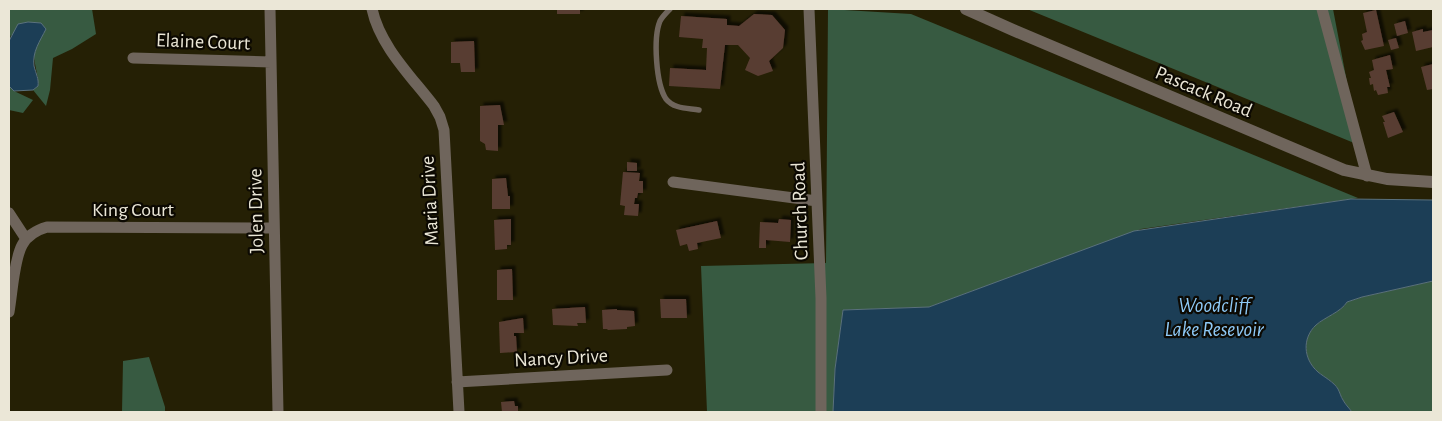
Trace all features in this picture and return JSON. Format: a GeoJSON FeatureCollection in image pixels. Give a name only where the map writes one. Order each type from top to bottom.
{"type":"FeatureCollection","features":[{"type":"Feature","properties":{"kind":"street","name":"Jolen Drive"},"geometry":{"type":"LineString","coordinates":[[270,9],[278,412]]}},
{"type":"Feature","properties":{"kind":"street","name":"Maria Drive"},"geometry":{"type":"LineString","coordinates":[[372,9],[379,33],[434,106],[444,130],[458,412]]}},
{"type":"Feature","properties":{"kind":"street","name":"Church Road"},"geometry":{"type":"LineString","coordinates":[[809,9],[821,298],[820,412]]}},
{"type":"Feature","properties":{"kind":"street","name":"Pascack Road"},"geometry":{"type":"LineString","coordinates":[[966,9],[1344,170],[1387,179],[1433,182]]}},
{"type":"Feature","properties":{"kind":"street"},"geometry":{"type":"LineString","coordinates":[[1322,9],[1367,176]]}},
{"type":"Feature","properties":{"kind":"street","name":"Elaine Court"},"geometry":{"type":"LineString","coordinates":[[133,58],[271,62]]}},
{"type":"Feature","properties":{"kind":"street"},"geometry":{"type":"LineString","coordinates":[[673,182],[817,201]]}},
{"type":"Feature","properties":{"kind":"street"},"geometry":{"type":"LineString","coordinates":[[9,213],[26,239],[18,254],[9,312]]}},
{"type":"Feature","properties":{"kind":"street","name":"King Court"},"geometry":{"type":"LineString","coordinates":[[26,239],[38,230],[47,227],[274,228]]}},
{"type":"Feature","properties":{"kind":"street","name":"Nancy Drive"},"geometry":{"type":"LineString","coordinates":[[457,382],[667,370]]}},
{"type":"Feature","properties":{"kind":"lane"},"geometry":{"type":"LineString","coordinates":[[670,9],[660,22],[657,38],[659,82],[667,100],[678,107],[699,110]]}},
{"type":"Feature","properties":{"kind":"green space"},"geometry":{"type":"Polygon","coordinates":[[[9,9],[92,9],[96,34],[53,58],[50,90],[46,106],[33,90],[38,86],[34,54],[11,35],[9,41],[9,9]]]}},
{"type":"Feature","properties":{"kind":"green space"},"geometry":{"type":"Polygon","coordinates":[[[828,9],[911,14],[1358,198],[1141,229],[929,307],[843,310],[835,369],[833,412],[707,412],[701,266],[826,263],[828,9]]]}},
{"type":"Feature","properties":{"kind":"green space"},"geometry":{"type":"Polygon","coordinates":[[[1027,9],[1333,9],[1359,145],[1027,9]]]}},
{"type":"Feature","properties":{"kind":"green space"},"geometry":{"type":"Polygon","coordinates":[[[9,86],[14,91],[33,100],[23,113],[9,110],[9,86]]]}},
{"type":"Feature","properties":{"kind":"green space"},"geometry":{"type":"Polygon","coordinates":[[[1433,281],[1433,412],[1352,412],[1344,402],[1336,386],[1318,372],[1309,361],[1306,348],[1311,330],[1341,309],[1347,302],[1433,281]]]}},
{"type":"Feature","properties":{"kind":"green space"},"geometry":{"type":"Polygon","coordinates":[[[149,357],[165,412],[122,412],[123,361],[149,357]]]}},
{"type":"Feature","properties":{"kind":"water"},"geometry":{"type":"Polygon","coordinates":[[[28,22],[41,23],[46,29],[34,56],[38,86],[33,90],[14,91],[9,86],[9,41],[18,24],[28,22]]]}},
{"type":"Feature","properties":{"kind":"water","name":"Woodcliff Lake Resevoir"},"geometry":{"type":"Polygon","coordinates":[[[1351,199],[1433,200],[1433,281],[1347,302],[1341,309],[1316,325],[1308,336],[1306,348],[1309,361],[1318,372],[1336,386],[1344,402],[1352,412],[833,412],[835,369],[843,310],[929,307],[1134,231],[1351,199]]]}},
{"type":"Feature","properties":{"kind":"building"},"geometry":{"type":"Polygon","coordinates":[[[557,9],[580,9],[580,14],[557,14],[557,9]]]}},
{"type":"Feature","properties":{"kind":"building"},"geometry":{"type":"Polygon","coordinates":[[[1376,10],[1384,46],[1365,50],[1361,41],[1363,40],[1362,34],[1367,32],[1363,13],[1376,10]]]}},
{"type":"Feature","properties":{"kind":"building"},"geometry":{"type":"Polygon","coordinates":[[[754,14],[772,15],[785,30],[783,48],[769,61],[773,71],[758,76],[745,70],[750,58],[738,45],[725,45],[720,89],[669,86],[670,68],[706,70],[707,48],[702,48],[703,39],[679,37],[681,16],[727,19],[727,25],[739,26],[754,14]]]}},
{"type":"Feature","properties":{"kind":"building"},"geometry":{"type":"Polygon","coordinates":[[[1405,21],[1408,33],[1397,36],[1394,24],[1405,21]]]}},
{"type":"Feature","properties":{"kind":"building"},"geometry":{"type":"Polygon","coordinates":[[[1423,29],[1423,32],[1433,30],[1433,47],[1416,51],[1412,32],[1423,29]]]}},
{"type":"Feature","properties":{"kind":"building"},"geometry":{"type":"Polygon","coordinates":[[[1396,38],[1399,48],[1391,50],[1388,40],[1396,38]]]}},
{"type":"Feature","properties":{"kind":"building"},"geometry":{"type":"Polygon","coordinates":[[[474,41],[475,72],[461,72],[460,63],[451,63],[451,42],[474,41]]]}},
{"type":"Feature","properties":{"kind":"building"},"geometry":{"type":"Polygon","coordinates":[[[1390,55],[1393,69],[1386,70],[1390,87],[1387,87],[1388,93],[1378,95],[1376,90],[1374,91],[1373,84],[1370,85],[1369,78],[1371,78],[1369,72],[1374,70],[1372,60],[1390,55]]]}},
{"type":"Feature","properties":{"kind":"building"},"geometry":{"type":"Polygon","coordinates":[[[1433,64],[1433,89],[1427,90],[1421,67],[1433,64]]]}},
{"type":"Feature","properties":{"kind":"building"},"geometry":{"type":"Polygon","coordinates":[[[500,105],[504,125],[498,125],[498,151],[486,150],[485,144],[480,141],[480,106],[500,105]]]}},
{"type":"Feature","properties":{"kind":"building"},"geometry":{"type":"Polygon","coordinates":[[[1394,112],[1403,132],[1388,138],[1382,116],[1394,112]]]}},
{"type":"Feature","properties":{"kind":"building"},"geometry":{"type":"Polygon","coordinates":[[[627,162],[637,163],[637,171],[627,171],[627,162]]]}},
{"type":"Feature","properties":{"kind":"building"},"geometry":{"type":"Polygon","coordinates":[[[623,172],[640,173],[639,181],[643,181],[643,193],[638,193],[634,204],[639,204],[638,216],[624,215],[625,206],[620,205],[623,172]]]}},
{"type":"Feature","properties":{"kind":"building"},"geometry":{"type":"Polygon","coordinates":[[[506,178],[508,196],[510,196],[510,209],[492,209],[492,179],[506,178]]]}},
{"type":"Feature","properties":{"kind":"building"},"geometry":{"type":"Polygon","coordinates":[[[511,219],[511,245],[507,245],[507,249],[495,250],[494,220],[511,219]]]}},
{"type":"Feature","properties":{"kind":"building"},"geometry":{"type":"Polygon","coordinates":[[[779,219],[791,220],[790,242],[766,240],[766,248],[759,248],[760,222],[778,223],[779,219]]]}},
{"type":"Feature","properties":{"kind":"building"},"geometry":{"type":"Polygon","coordinates":[[[717,221],[721,238],[697,243],[698,249],[689,251],[687,244],[680,246],[676,230],[717,221]]]}},
{"type":"Feature","properties":{"kind":"building"},"geometry":{"type":"Polygon","coordinates":[[[512,269],[513,300],[497,300],[497,270],[512,269]]]}},
{"type":"Feature","properties":{"kind":"building"},"geometry":{"type":"Polygon","coordinates":[[[660,299],[686,299],[687,318],[661,318],[660,299]]]}},
{"type":"Feature","properties":{"kind":"building"},"geometry":{"type":"Polygon","coordinates":[[[585,307],[586,323],[577,323],[578,326],[553,325],[552,309],[585,307]]]}},
{"type":"Feature","properties":{"kind":"building"},"geometry":{"type":"Polygon","coordinates":[[[602,310],[634,311],[635,326],[627,327],[627,329],[603,329],[602,310]]]}},
{"type":"Feature","properties":{"kind":"building"},"geometry":{"type":"Polygon","coordinates":[[[523,318],[524,333],[514,333],[514,336],[516,336],[517,352],[500,353],[499,322],[523,318]]]}},
{"type":"Feature","properties":{"kind":"building"},"geometry":{"type":"Polygon","coordinates":[[[514,401],[515,406],[518,406],[518,412],[502,412],[501,402],[514,401]]]}}]}
